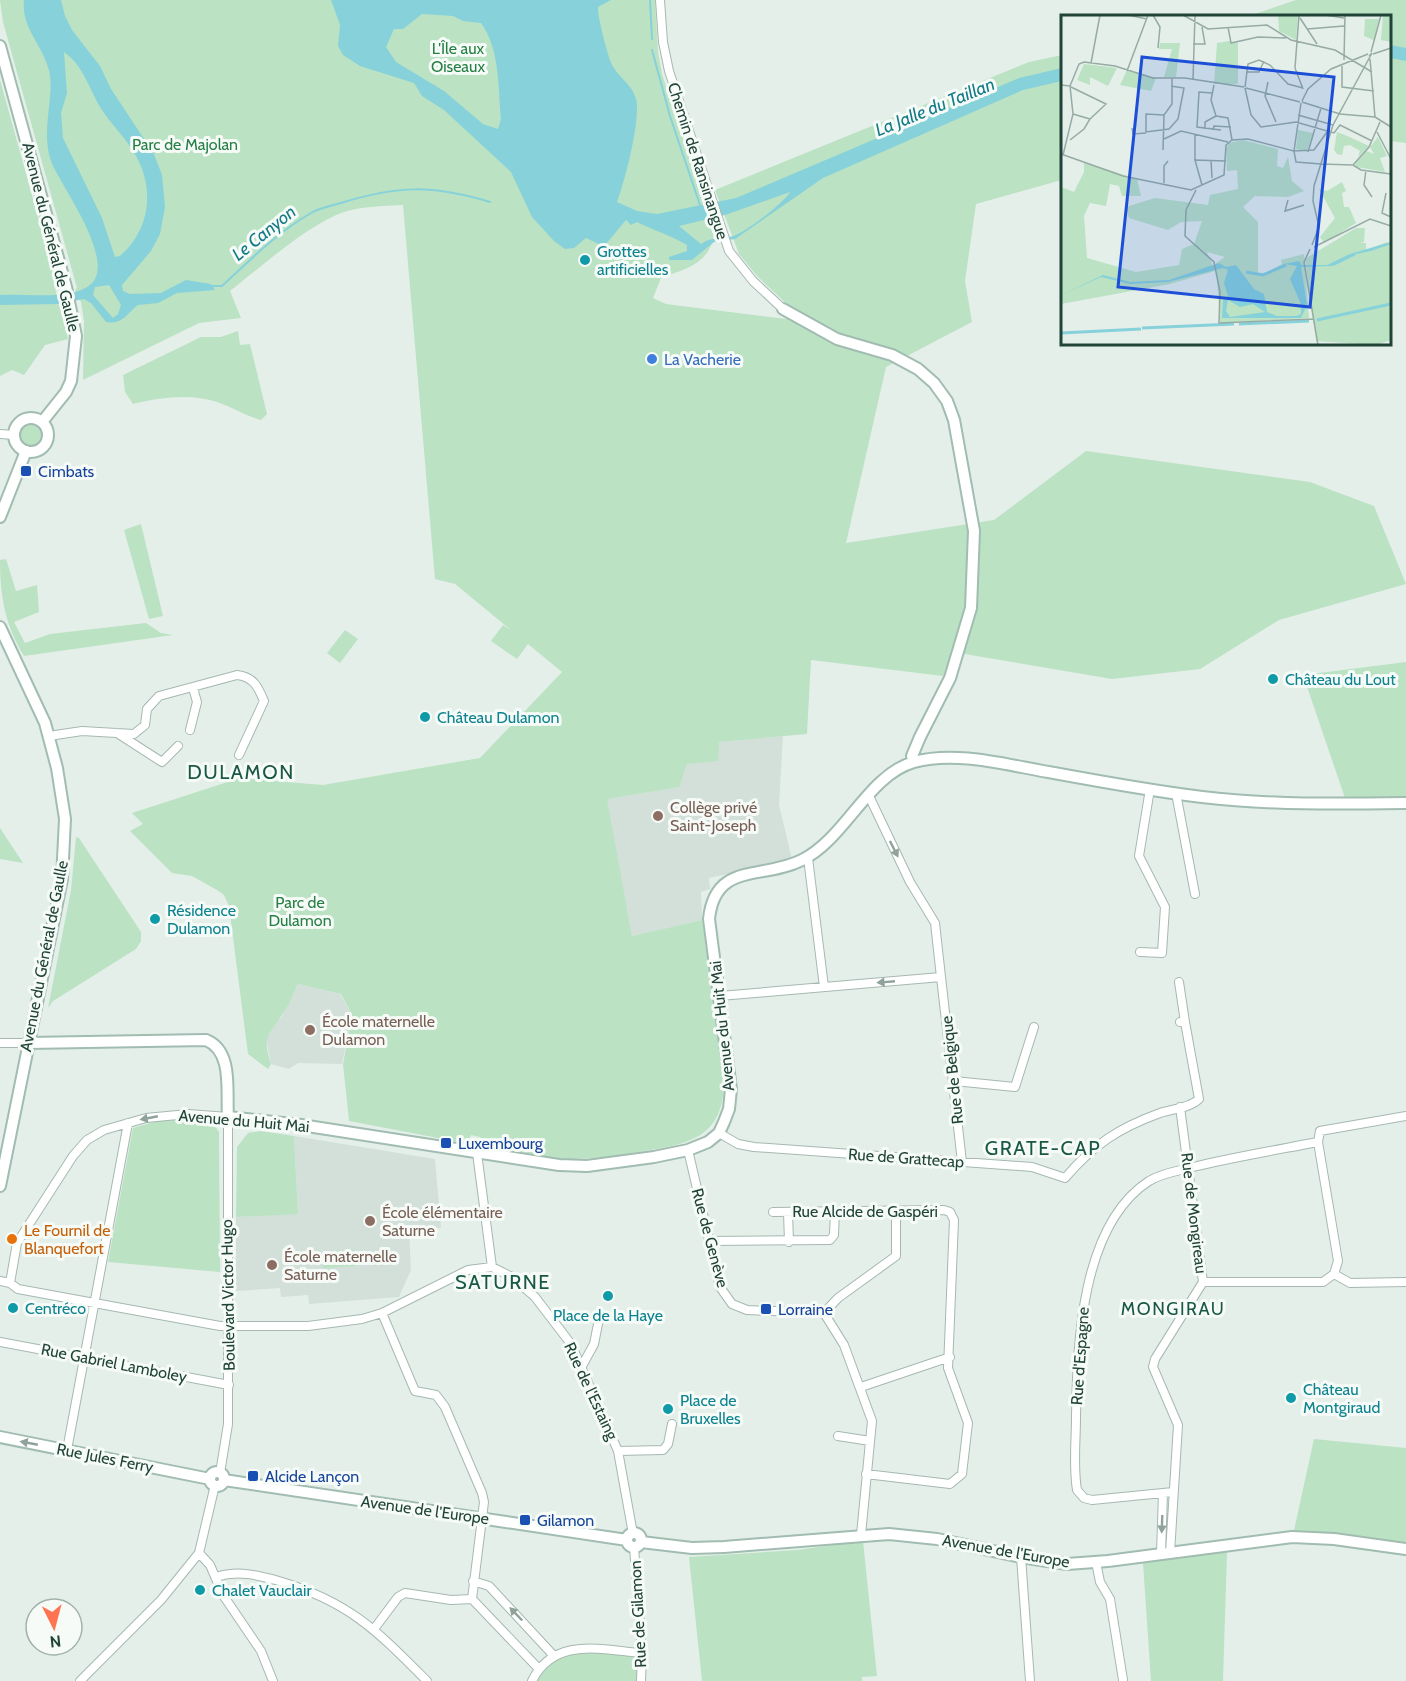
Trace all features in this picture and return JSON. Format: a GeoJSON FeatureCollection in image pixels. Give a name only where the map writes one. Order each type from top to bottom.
{"type":"FeatureCollection","features":[{"type":"Feature","properties":{"kind":"main road","name":"Avenue du Général de Gaulle"},"geometry":{"type":"LineString","coordinates":[[0,46],[66,287],[76,336],[73,375],[66,392],[42,422]]}},
{"type":"Feature","properties":{"kind":"main road","name":"Chemin de Ransinangue"},"geometry":{"type":"LineString","coordinates":[[783,309],[837,339],[892,355],[918,369],[934,383],[946,401],[954,420],[974,531],[971,608],[950,678],[912,756],[914,762]]}},
{"type":"Feature","properties":{"kind":"main road"},"geometry":{"type":"LineString","coordinates":[[26,418],[42,422],[48,432],[46,443],[37,451],[26,451],[17,445],[14,435],[17,425],[26,418]]}},
{"type":"Feature","properties":{"kind":"main road"},"geometry":{"type":"LineString","coordinates":[[0,517],[26,451]]}},
{"type":"Feature","properties":{"kind":"main road","name":"Avenue du Général de Gaulle"},"geometry":{"type":"LineString","coordinates":[[0,627],[39,707],[49,736],[62,792],[64,852],[62,879],[0,1186]]}},
{"type":"Feature","properties":{"kind":"main road","name":"Avenue du Huit Mai"},"geometry":{"type":"LineString","coordinates":[[228,1117],[301,1125],[570,1166],[604,1165],[688,1150],[708,1142],[719,1133],[729,1109],[731,1089],[709,919],[711,901],[717,889],[726,881],[740,876],[795,864],[808,858],[821,848],[869,796],[896,771],[914,762],[946,758],[991,762],[1175,793],[1258,803],[1406,803]]}},
{"type":"Feature","properties":{"kind":"main road"},"geometry":{"type":"LineString","coordinates":[[28,1043],[206,1040],[217,1047],[224,1058],[228,1117]]}},
{"type":"Feature","properties":{"kind":"main road","name":"Rue Jules Ferry"},"geometry":{"type":"LineString","coordinates":[[0,1437],[217,1479]]}},
{"type":"Feature","properties":{"kind":"main road","name":"Avenue de l'Europe"},"geometry":{"type":"LineString","coordinates":[[217,1479],[634,1541],[715,1547],[889,1534],[936,1539],[1067,1564],[1292,1538],[1334,1539],[1406,1549]]}},
{"type":"Feature","properties":{"kind":"street","name":"Chemin de Ransinangue"},"geometry":{"type":"LineString","coordinates":[[660,0],[663,42],[669,71],[726,244],[753,281],[783,309]]}},
{"type":"Feature","properties":{"kind":"street"},"geometry":{"type":"LineString","coordinates":[[0,434],[14,435]]}},
{"type":"Feature","properties":{"kind":"street"},"geometry":{"type":"LineString","coordinates":[[49,736],[82,731],[134,734],[146,725],[147,709],[159,696],[237,675],[248,676],[257,685],[264,701],[239,755]]}},
{"type":"Feature","properties":{"kind":"street"},"geometry":{"type":"LineString","coordinates":[[190,730],[197,702],[193,688]]}},
{"type":"Feature","properties":{"kind":"street"},"geometry":{"type":"LineString","coordinates":[[115,732],[162,762],[178,746]]}},
{"type":"Feature","properties":{"kind":"street"},"geometry":{"type":"LineString","coordinates":[[1140,952],[1161,953],[1165,912],[1162,901],[1139,856],[1150,789]]}},
{"type":"Feature","properties":{"kind":"street"},"geometry":{"type":"LineString","coordinates":[[1175,793],[1195,894]]}},
{"type":"Feature","properties":{"kind":"street","name":"Rue de Belgique"},"geometry":{"type":"LineString","coordinates":[[869,796],[910,882],[935,923],[962,1162]]}},
{"type":"Feature","properties":{"kind":"street"},"geometry":{"type":"LineString","coordinates":[[808,858],[824,987]]}},
{"type":"Feature","properties":{"kind":"street"},"geometry":{"type":"LineString","coordinates":[[720,996],[941,977]]}},
{"type":"Feature","properties":{"kind":"street"},"geometry":{"type":"LineString","coordinates":[[1179,982],[1183,1022],[1200,1095],[1196,1102],[1180,1107]]}},
{"type":"Feature","properties":{"kind":"street"},"geometry":{"type":"LineString","coordinates":[[954,1081],[1015,1087],[1034,1027]]}},
{"type":"Feature","properties":{"kind":"street"},"geometry":{"type":"LineString","coordinates":[[0,1043],[28,1043]]}},
{"type":"Feature","properties":{"kind":"street","name":"Rue de Grattecap"},"geometry":{"type":"LineString","coordinates":[[719,1133],[738,1144],[754,1147],[1032,1167],[1065,1178],[1086,1153],[1109,1136],[1134,1123],[1180,1107]]}},
{"type":"Feature","properties":{"kind":"street","name":"Rue de Mongireau"},"geometry":{"type":"LineString","coordinates":[[1165,1553],[1178,1425],[1154,1366],[1155,1359],[1203,1282],[1180,1107]]}},
{"type":"Feature","properties":{"kind":"street","name":"Avenue du Huit Mai"},"geometry":{"type":"LineString","coordinates":[[10,1283],[17,1244],[73,1156],[87,1140],[105,1130],[128,1122],[170,1114],[228,1117]]}},
{"type":"Feature","properties":{"kind":"street"},"geometry":{"type":"LineString","coordinates":[[1203,1282],[1323,1282],[1334,1274],[1338,1261],[1318,1142],[1320,1131],[1406,1116]]}},
{"type":"Feature","properties":{"kind":"street","name":"Boulevard Victor Hugo"},"geometry":{"type":"LineString","coordinates":[[199,1552],[228,1424],[228,1117]]}},
{"type":"Feature","properties":{"kind":"street"},"geometry":{"type":"LineString","coordinates":[[67,1450],[128,1122]]}},
{"type":"Feature","properties":{"kind":"street"},"geometry":{"type":"LineString","coordinates":[[1188,1168],[1232,1157],[1318,1142]]}},
{"type":"Feature","properties":{"kind":"street","name":"Rue de Genève"},"geometry":{"type":"LineString","coordinates":[[688,1150],[720,1287],[732,1304],[747,1310],[824,1313]]}},
{"type":"Feature","properties":{"kind":"street"},"geometry":{"type":"LineString","coordinates":[[0,1281],[18,1288],[94,1304],[228,1326],[335,1323],[382,1313],[468,1270],[492,1267],[477,1153]]}},
{"type":"Feature","properties":{"kind":"street","name":"Rue d'Espagne"},"geometry":{"type":"LineString","coordinates":[[1173,1492],[1092,1500],[1084,1498],[1077,1490],[1076,1363],[1083,1300],[1094,1263],[1108,1231],[1124,1206],[1142,1187],[1162,1174],[1188,1168]]}},
{"type":"Feature","properties":{"kind":"street"},"geometry":{"type":"LineString","coordinates":[[861,1535],[872,1421],[840,1336],[824,1313],[838,1298],[896,1256],[896,1210]]}},
{"type":"Feature","properties":{"kind":"street","name":"Rue Alcide de Gaspéri"},"geometry":{"type":"LineString","coordinates":[[773,1212],[944,1210],[950,1212],[954,1220],[950,1357],[952,1381],[968,1423],[962,1474],[950,1484],[866,1474]]}},
{"type":"Feature","properties":{"kind":"street"},"geometry":{"type":"LineString","coordinates":[[709,1241],[830,1240],[834,1235],[835,1211]]}},
{"type":"Feature","properties":{"kind":"street"},"geometry":{"type":"LineString","coordinates":[[788,1212],[789,1242]]}},
{"type":"Feature","properties":{"kind":"street","name":"Rue de l'Estaing"},"geometry":{"type":"LineString","coordinates":[[492,1267],[512,1277],[536,1297],[571,1344],[618,1451],[634,1541]]}},
{"type":"Feature","properties":{"kind":"street"},"geometry":{"type":"LineString","coordinates":[[1334,1274],[1350,1283],[1406,1282]]}},
{"type":"Feature","properties":{"kind":"street"},"geometry":{"type":"LineString","coordinates":[[382,1313],[415,1390],[436,1395],[445,1407],[482,1493],[482,1518],[472,1599],[539,1669]]}},
{"type":"Feature","properties":{"kind":"street"},"geometry":{"type":"LineString","coordinates":[[582,1366],[594,1344],[600,1314]]}},
{"type":"Feature","properties":{"kind":"street","name":"Rue Gabriel Lamboley"},"geometry":{"type":"LineString","coordinates":[[0,1342],[229,1385]]}},
{"type":"Feature","properties":{"kind":"street"},"geometry":{"type":"LineString","coordinates":[[861,1387],[950,1357]]}},
{"type":"Feature","properties":{"kind":"street"},"geometry":{"type":"LineString","coordinates":[[618,1451],[663,1449],[669,1444],[672,1424]]}},
{"type":"Feature","properties":{"kind":"street"},"geometry":{"type":"LineString","coordinates":[[838,1436],[870,1441]]}},
{"type":"Feature","properties":{"kind":"street"},"geometry":{"type":"LineString","coordinates":[[1163,1493],[1165,1553]]}},
{"type":"Feature","properties":{"kind":"street","name":"Rue de Gilamon"},"geometry":{"type":"LineString","coordinates":[[634,1541],[642,1653],[641,1681]]}},
{"type":"Feature","properties":{"kind":"street"},"geometry":{"type":"LineString","coordinates":[[80,1681],[161,1600],[199,1552],[210,1565],[223,1595],[261,1651],[273,1681]]}},
{"type":"Feature","properties":{"kind":"street"},"geometry":{"type":"LineString","coordinates":[[1021,1557],[1030,1681]]}},
{"type":"Feature","properties":{"kind":"street"},"geometry":{"type":"LineString","coordinates":[[1096,1562],[1100,1582],[1110,1599],[1123,1680]]}},
{"type":"Feature","properties":{"kind":"street"},"geometry":{"type":"LineString","coordinates":[[216,1577],[236,1572],[246,1573],[307,1589],[339,1604],[374,1629],[427,1681]]}},
{"type":"Feature","properties":{"kind":"street"},"geometry":{"type":"LineString","coordinates":[[473,1581],[489,1586],[554,1656]]}},
{"type":"Feature","properties":{"kind":"street"},"geometry":{"type":"LineString","coordinates":[[374,1629],[398,1597],[405,1593],[451,1600],[472,1599]]}},
{"type":"Feature","properties":{"kind":"street"},"geometry":{"type":"LineString","coordinates":[[532,1681],[539,1669],[554,1656],[588,1647],[642,1653]]}},
{"type":"Feature","properties":{"kind":"shaded area"},"geometry":{"type":"Polygon","coordinates":[[[783,736],[779,805],[792,859],[709,878],[710,889],[701,892],[702,920],[632,936],[606,799],[678,787],[687,764],[719,742],[783,736]]]}},
{"type":"Feature","properties":{"kind":"shaded area","name":"École maternelle Dulamon"},"geometry":{"type":"Polygon","coordinates":[[[298,984],[340,994],[352,1015],[342,1064],[298,1063],[289,1069],[271,1064],[266,1038],[273,1025],[282,1017],[298,984]]]}},
{"type":"Feature","properties":{"kind":"shaded area","name":"École élémentaire Saturne"},"geometry":{"type":"Polygon","coordinates":[[[294,1136],[435,1159],[441,1228],[409,1230],[411,1270],[399,1297],[309,1304],[308,1295],[281,1297],[280,1288],[236,1291],[236,1217],[298,1213],[294,1136]]]}},
{"type":"Feature","properties":{"kind":"green space"},"geometry":{"type":"Polygon","coordinates":[[[0,0],[655,0],[658,52],[662,74],[714,233],[712,243],[703,258],[688,268],[661,278],[653,298],[666,304],[787,319],[789,306],[757,276],[739,254],[715,190],[1029,62],[1061,55],[1061,180],[976,204],[965,281],[972,322],[886,367],[846,543],[994,520],[1086,451],[1310,482],[1374,506],[1406,584],[1279,620],[1200,669],[1112,679],[953,652],[943,676],[811,660],[807,734],[719,742],[718,761],[687,764],[679,787],[607,799],[632,936],[702,920],[724,1078],[719,1112],[703,1133],[691,1140],[662,1148],[571,1159],[485,1144],[480,1137],[471,1135],[469,1141],[464,1143],[349,1121],[343,1064],[352,1015],[341,994],[298,984],[287,1008],[268,1037],[267,1047],[271,1064],[268,1069],[248,1054],[229,906],[224,895],[192,876],[172,873],[130,831],[143,824],[132,813],[240,778],[323,785],[480,758],[562,672],[528,644],[517,659],[491,641],[503,625],[511,630],[455,584],[435,579],[403,205],[344,212],[315,226],[230,291],[241,318],[199,323],[83,380],[84,321],[81,302],[75,290],[77,288],[3,22],[0,0]]]}},
{"type":"Feature","properties":{"kind":"green space"},"geometry":{"type":"Polygon","coordinates":[[[1296,0],[1406,0],[1406,143],[1391,141],[1391,15],[1252,15],[1296,0]]]}},
{"type":"Feature","properties":{"kind":"green space"},"geometry":{"type":"Polygon","coordinates":[[[0,80],[55,278],[56,294],[68,339],[45,345],[24,375],[12,370],[0,376],[0,80]]]}},
{"type":"Feature","properties":{"kind":"green space"},"geometry":{"type":"Polygon","coordinates":[[[238,331],[240,345],[250,344],[267,414],[261,420],[207,399],[164,398],[133,404],[125,392],[123,375],[201,337],[221,337],[238,331]]]}},
{"type":"Feature","properties":{"kind":"green space"},"geometry":{"type":"Polygon","coordinates":[[[31,423],[39,427],[43,435],[39,443],[31,447],[23,443],[19,435],[23,427],[31,423]]]}},
{"type":"Feature","properties":{"kind":"green space"},"geometry":{"type":"Polygon","coordinates":[[[141,524],[163,616],[149,619],[124,530],[141,524]]]}},
{"type":"Feature","properties":{"kind":"green space"},"geometry":{"type":"Polygon","coordinates":[[[6,559],[16,591],[37,585],[39,612],[14,622],[25,643],[50,634],[146,623],[161,633],[173,635],[24,656],[12,633],[5,610],[0,560],[6,559]]]}},
{"type":"Feature","properties":{"kind":"green space"},"geometry":{"type":"Polygon","coordinates":[[[345,630],[358,639],[340,663],[327,653],[345,630]]]}},
{"type":"Feature","properties":{"kind":"green space"},"geometry":{"type":"Polygon","coordinates":[[[1406,662],[1406,797],[1345,798],[1303,675],[1406,662]]]}},
{"type":"Feature","properties":{"kind":"green space"},"geometry":{"type":"Polygon","coordinates":[[[0,828],[23,863],[0,859],[0,828]]]}},
{"type":"Feature","properties":{"kind":"green space"},"geometry":{"type":"Polygon","coordinates":[[[76,837],[79,838],[141,932],[141,941],[136,949],[53,1001],[48,1008],[71,890],[76,837]]]}},
{"type":"Feature","properties":{"kind":"green space"},"geometry":{"type":"Polygon","coordinates":[[[164,1119],[211,1120],[219,1132],[220,1272],[108,1262],[133,1128],[164,1119]]]}},
{"type":"Feature","properties":{"kind":"green space"},"geometry":{"type":"Polygon","coordinates":[[[261,1131],[294,1136],[298,1214],[236,1217],[237,1147],[248,1133],[261,1131]]]}},
{"type":"Feature","properties":{"kind":"green space"},"geometry":{"type":"Polygon","coordinates":[[[355,1250],[356,1266],[323,1268],[322,1252],[355,1250]]]}},
{"type":"Feature","properties":{"kind":"green space"},"geometry":{"type":"Polygon","coordinates":[[[1314,1439],[1406,1448],[1406,1556],[1321,1544],[1291,1544],[1314,1439]]]}},
{"type":"Feature","properties":{"kind":"green space"},"geometry":{"type":"Polygon","coordinates":[[[863,1541],[877,1676],[862,1677],[862,1681],[702,1681],[689,1557],[797,1550],[863,1541]]]}},
{"type":"Feature","properties":{"kind":"green space"},"geometry":{"type":"Polygon","coordinates":[[[1227,1552],[1223,1681],[1151,1681],[1143,1563],[1227,1552]]]}},
{"type":"Feature","properties":{"kind":"green space"},"geometry":{"type":"Polygon","coordinates":[[[595,1650],[635,1655],[639,1660],[639,1681],[536,1681],[547,1666],[554,1661],[568,1655],[595,1650]]]}},
{"type":"Feature","properties":{"kind":"water"},"geometry":{"type":"Polygon","coordinates":[[[24,0],[61,0],[72,30],[100,66],[111,89],[154,154],[162,175],[165,207],[160,234],[151,251],[122,285],[123,291],[130,294],[161,293],[186,280],[211,284],[215,290],[177,293],[158,303],[138,305],[117,322],[106,322],[91,303],[84,299],[57,304],[0,305],[0,295],[49,295],[75,292],[93,282],[97,271],[97,257],[92,241],[76,206],[53,166],[49,153],[47,127],[50,78],[45,58],[28,27],[24,0]],[[64,52],[67,93],[61,113],[63,138],[102,218],[115,257],[120,256],[139,233],[144,219],[147,206],[145,178],[126,140],[102,110],[77,65],[64,52]],[[109,285],[95,287],[93,295],[113,318],[118,314],[121,305],[109,285]]]}},
{"type":"Feature","properties":{"kind":"water"},"geometry":{"type":"Polygon","coordinates":[[[331,0],[611,0],[598,7],[603,36],[612,65],[632,89],[637,108],[631,150],[617,202],[637,211],[657,214],[736,198],[1019,78],[1061,68],[1061,81],[1023,90],[823,178],[735,239],[714,242],[692,260],[669,260],[669,257],[687,251],[687,245],[637,222],[631,225],[626,220],[606,244],[601,245],[586,238],[574,248],[565,249],[554,241],[532,217],[511,172],[444,110],[422,96],[414,83],[360,66],[343,55],[338,46],[340,25],[331,0]],[[422,14],[403,29],[394,29],[386,47],[396,62],[444,91],[483,124],[498,129],[501,119],[497,69],[492,44],[481,23],[463,21],[453,16],[422,14]],[[790,192],[725,215],[679,226],[701,244],[709,240],[733,236],[764,217],[790,192]]]}},
{"type":"Feature","properties":{"kind":"water"},"geometry":{"type":"Polygon","coordinates":[[[1391,45],[1406,48],[1406,61],[1391,58],[1391,45]]]}},
{"type":"Feature","properties":{"kind":"waterway"},"geometry":{"type":"LineString","coordinates":[[650,0],[652,39]]}},
{"type":"Feature","properties":{"kind":"waterway"},"geometry":{"type":"LineString","coordinates":[[652,50],[670,116],[701,208]]}},
{"type":"Feature","properties":{"kind":"waterway","name":"Le Canyon"},"geometry":{"type":"LineString","coordinates":[[212,286],[222,286],[287,229],[311,213],[325,207],[380,193],[416,189],[451,192],[490,202]]}},
{"type":"Feature","properties":{"kind":"place","name":"Grottes artificielles"},"geometry":{"type":"Point","coordinates":[585,260]}},
{"type":"Feature","properties":{"kind":"place","name":"La Vacherie"},"geometry":{"type":"Point","coordinates":[652,359]}},
{"type":"Feature","properties":{"kind":"place","name":"Cimbats"},"geometry":{"type":"Point","coordinates":[26,471]}},
{"type":"Feature","properties":{"kind":"place","name":"Château du Lout"},"geometry":{"type":"Point","coordinates":[1273,679]}},
{"type":"Feature","properties":{"kind":"place","name":"Château Dulamon"},"geometry":{"type":"Point","coordinates":[425,717]}},
{"type":"Feature","properties":{"kind":"place","name":"Collège privé Saint-Joseph"},"geometry":{"type":"Point","coordinates":[658,816]}},
{"type":"Feature","properties":{"kind":"place","name":"Résidence Dulamon"},"geometry":{"type":"Point","coordinates":[155,919]}},
{"type":"Feature","properties":{"kind":"place","name":"École maternelle Dulamon"},"geometry":{"type":"Point","coordinates":[310,1030]}},
{"type":"Feature","properties":{"kind":"place","name":"Luxembourg"},"geometry":{"type":"Point","coordinates":[446,1143]}},
{"type":"Feature","properties":{"kind":"place","name":"École élémentaire Saturne"},"geometry":{"type":"Point","coordinates":[370,1221]}},
{"type":"Feature","properties":{"kind":"place","name":"Le Fournil de Blanquefort"},"geometry":{"type":"Point","coordinates":[12,1239]}},
{"type":"Feature","properties":{"kind":"place","name":"École maternelle Saturne"},"geometry":{"type":"Point","coordinates":[272,1265]}},
{"type":"Feature","properties":{"kind":"place","name":"Place de la Haye"},"geometry":{"type":"Point","coordinates":[608,1296]}},
{"type":"Feature","properties":{"kind":"place","name":"Centréco"},"geometry":{"type":"Point","coordinates":[13,1308]}},
{"type":"Feature","properties":{"kind":"place","name":"Lorraine"},"geometry":{"type":"Point","coordinates":[766,1309]}},
{"type":"Feature","properties":{"kind":"place","name":"Château Montgiraud"},"geometry":{"type":"Point","coordinates":[1291,1398]}},
{"type":"Feature","properties":{"kind":"place","name":"Place de Bruxelles"},"geometry":{"type":"Point","coordinates":[668,1409]}},
{"type":"Feature","properties":{"kind":"place","name":"Alcide Lançon"},"geometry":{"type":"Point","coordinates":[253,1476]}},
{"type":"Feature","properties":{"kind":"place","name":"Gilamon"},"geometry":{"type":"Point","coordinates":[525,1520]}},
{"type":"Feature","properties":{"kind":"place","name":"Chalet Vauclair"},"geometry":{"type":"Point","coordinates":[200,1590]}},
{"type":"Feature","properties":{"kind":"district","name":"DULAMON"},"geometry":{"type":"Point","coordinates":[241,772]}},
{"type":"Feature","properties":{"kind":"district","name":"GRATE-CAP"},"geometry":{"type":"Point","coordinates":[1043,1148]}},
{"type":"Feature","properties":{"kind":"district","name":"SATURNE"},"geometry":{"type":"Point","coordinates":[503,1282]}},
{"type":"Feature","properties":{"kind":"district","name":"MONGIRAU"},"geometry":{"type":"Point","coordinates":[1173,1309]}},
{"type":"Feature","properties":{"kind":"park label","name":"L'Île aux Oiseaux"},"geometry":{"type":"Point","coordinates":[458,57]}},
{"type":"Feature","properties":{"kind":"park label","name":"Parc de Majolan"},"geometry":{"type":"Point","coordinates":[185,144]}},
{"type":"Feature","properties":{"kind":"park label","name":"Parc de Dulamon"},"geometry":{"type":"Point","coordinates":[300,911]}},
{"type":"Feature","properties":{"kind":"water label","name":"La Jalle du Taillan"},"geometry":{"type":"Point","coordinates":[935,107]}}]}
